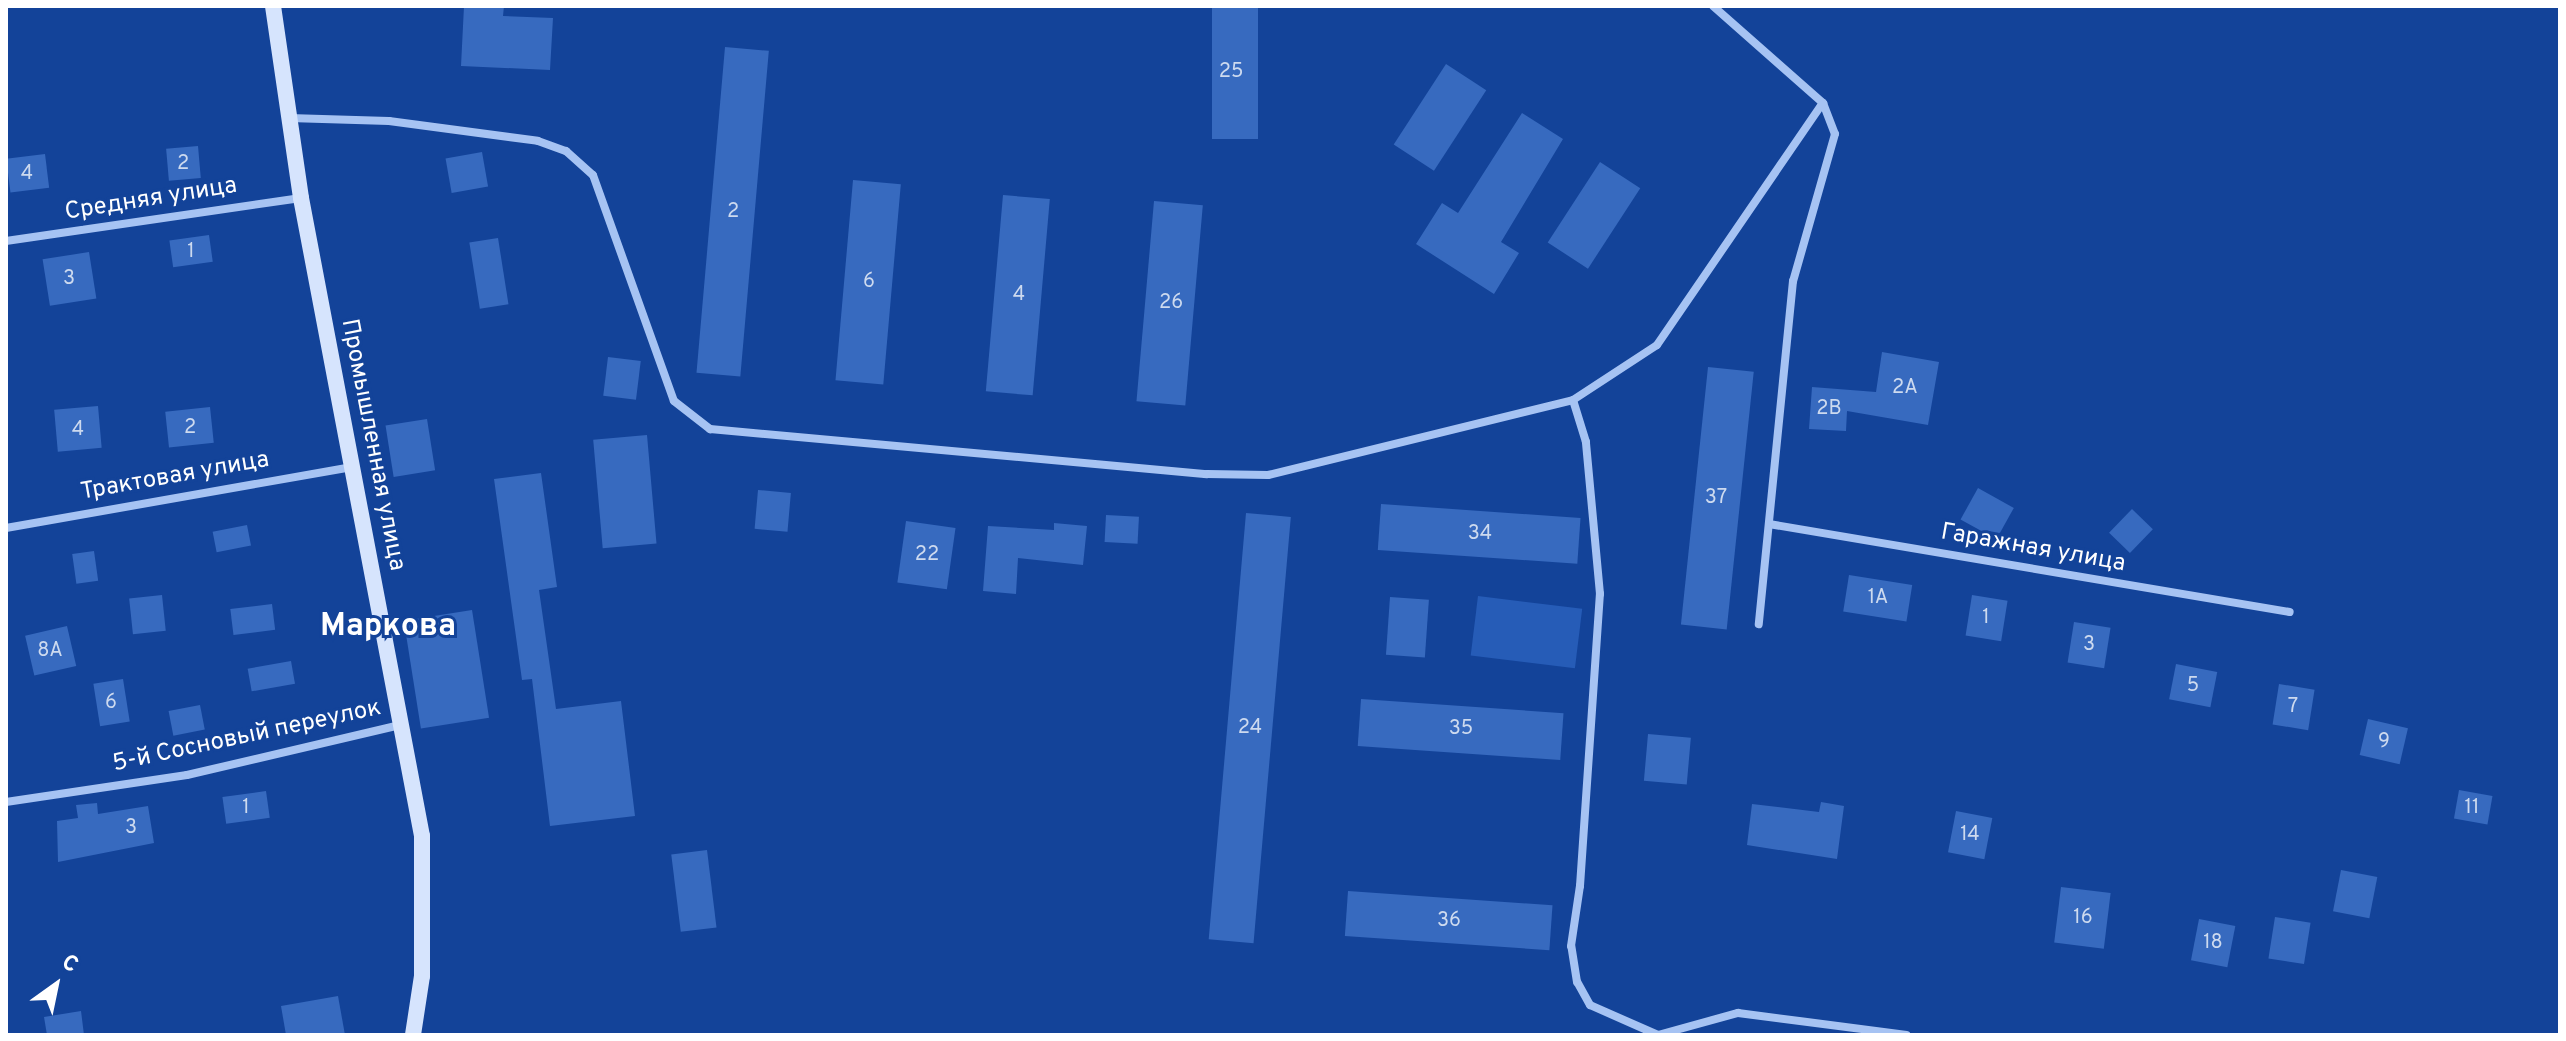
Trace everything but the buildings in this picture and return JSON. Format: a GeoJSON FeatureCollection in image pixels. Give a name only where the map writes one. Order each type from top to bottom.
{"type":"FeatureCollection","features":[{"type":"Feature","properties":{"kind":"street","name":"Промышленная улица"},"geometry":{"type":"LineString","coordinates":[[273,6],[301,198],[402,725],[423,870],[422,976],[413,1035]]}},
{"type":"Feature","properties":{"kind":"street"},"geometry":{"type":"LineString","coordinates":[[1713,6],[1823,103],[1835,134],[1793,281],[1759,624]]}},
{"type":"Feature","properties":{"kind":"street"},"geometry":{"type":"LineString","coordinates":[[288,118],[389,121],[538,141],[566,151],[593,175],[674,401],[710,429],[1192,473],[1268,475],[1573,400],[1657,345],[1823,103]]}},
{"type":"Feature","properties":{"kind":"street","name":"Средняя улица"},"geometry":{"type":"LineString","coordinates":[[6,241],[301,198]]}},
{"type":"Feature","properties":{"kind":"street"},"geometry":{"type":"LineString","coordinates":[[1573,400],[1586,442],[1600,594],[1580,886],[1571,946],[1577,982],[1590,1005],[1658,1035],[1738,1013],[1907,1035]]}},
{"type":"Feature","properties":{"kind":"street","name":"Трактовая улица"},"geometry":{"type":"LineString","coordinates":[[6,528],[351,467]]}},
{"type":"Feature","properties":{"kind":"street","name":"Гаражная улица"},"geometry":{"type":"LineString","coordinates":[[1769,524],[2290,612]]}},
{"type":"Feature","properties":{"kind":"street","name":"5-й Сосновый переулок"},"geometry":{"type":"LineString","coordinates":[[6,802],[187,775],[402,725]]}},
{"type":"Feature","properties":{"kind":"shaded area"},"geometry":{"type":"Polygon","coordinates":[[[1478,596],[1582,609],[1575,668],[1471,656],[1478,596]]]}},
{"type":"Feature","properties":{"kind":"district","name":"Маркова"},"geometry":{"type":"Point","coordinates":[388,627]}}]}
